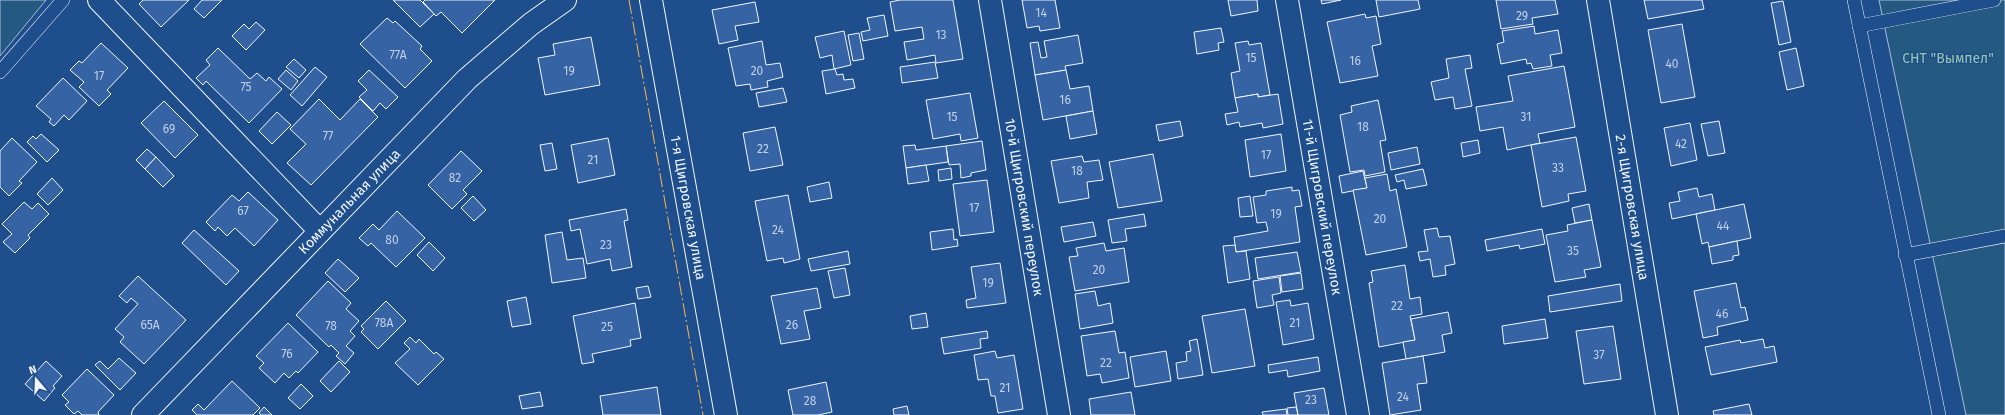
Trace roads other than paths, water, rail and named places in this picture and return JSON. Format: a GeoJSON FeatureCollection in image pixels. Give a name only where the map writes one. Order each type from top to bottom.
{"type":"FeatureCollection","features":[{"type":"Feature","properties":{"kind":"street"},"geometry":{"type":"LineString","coordinates":[[99,0],[320,231]]}},
{"type":"Feature","properties":{"kind":"street","name":"Коммунальная улица"},"geometry":{"type":"LineString","coordinates":[[143,415],[467,79],[531,24],[565,0]]}},
{"type":"Feature","properties":{"kind":"street","name":"1-я Щигровская улица"},"geometry":{"type":"LineString","coordinates":[[650,0],[726,415]]}},
{"type":"Feature","properties":{"kind":"street","name":"10-й Щигровский переулок"},"geometry":{"type":"LineString","coordinates":[[990,0],[1059,415]]}},
{"type":"Feature","properties":{"kind":"street","name":"11-й Щигровский переулок"},"geometry":{"type":"LineString","coordinates":[[1287,0],[1358,415]]}},
{"type":"Feature","properties":{"kind":"street","name":"2-я Щигровская улица"},"geometry":{"type":"LineString","coordinates":[[1598,0],[1667,415]]}},
{"type":"Feature","properties":{"kind":"lane"},"geometry":{"type":"LineString","coordinates":[[0,72],[63,0]]}},
{"type":"Feature","properties":{"kind":"lane"},"geometry":{"type":"LineString","coordinates":[[1854,0],[1938,415]]}},
{"type":"Feature","properties":{"kind":"lane"},"geometry":{"type":"LineString","coordinates":[[1860,26],[1994,0]]}},
{"type":"Feature","properties":{"kind":"lane"},"geometry":{"type":"LineString","coordinates":[[1905,255],[2005,236]]}},
{"type":"Feature","properties":{"kind":"park label","name":"СНТ \"Вымпел\""},"geometry":{"type":"Point","coordinates":[1948,58]}}]}
